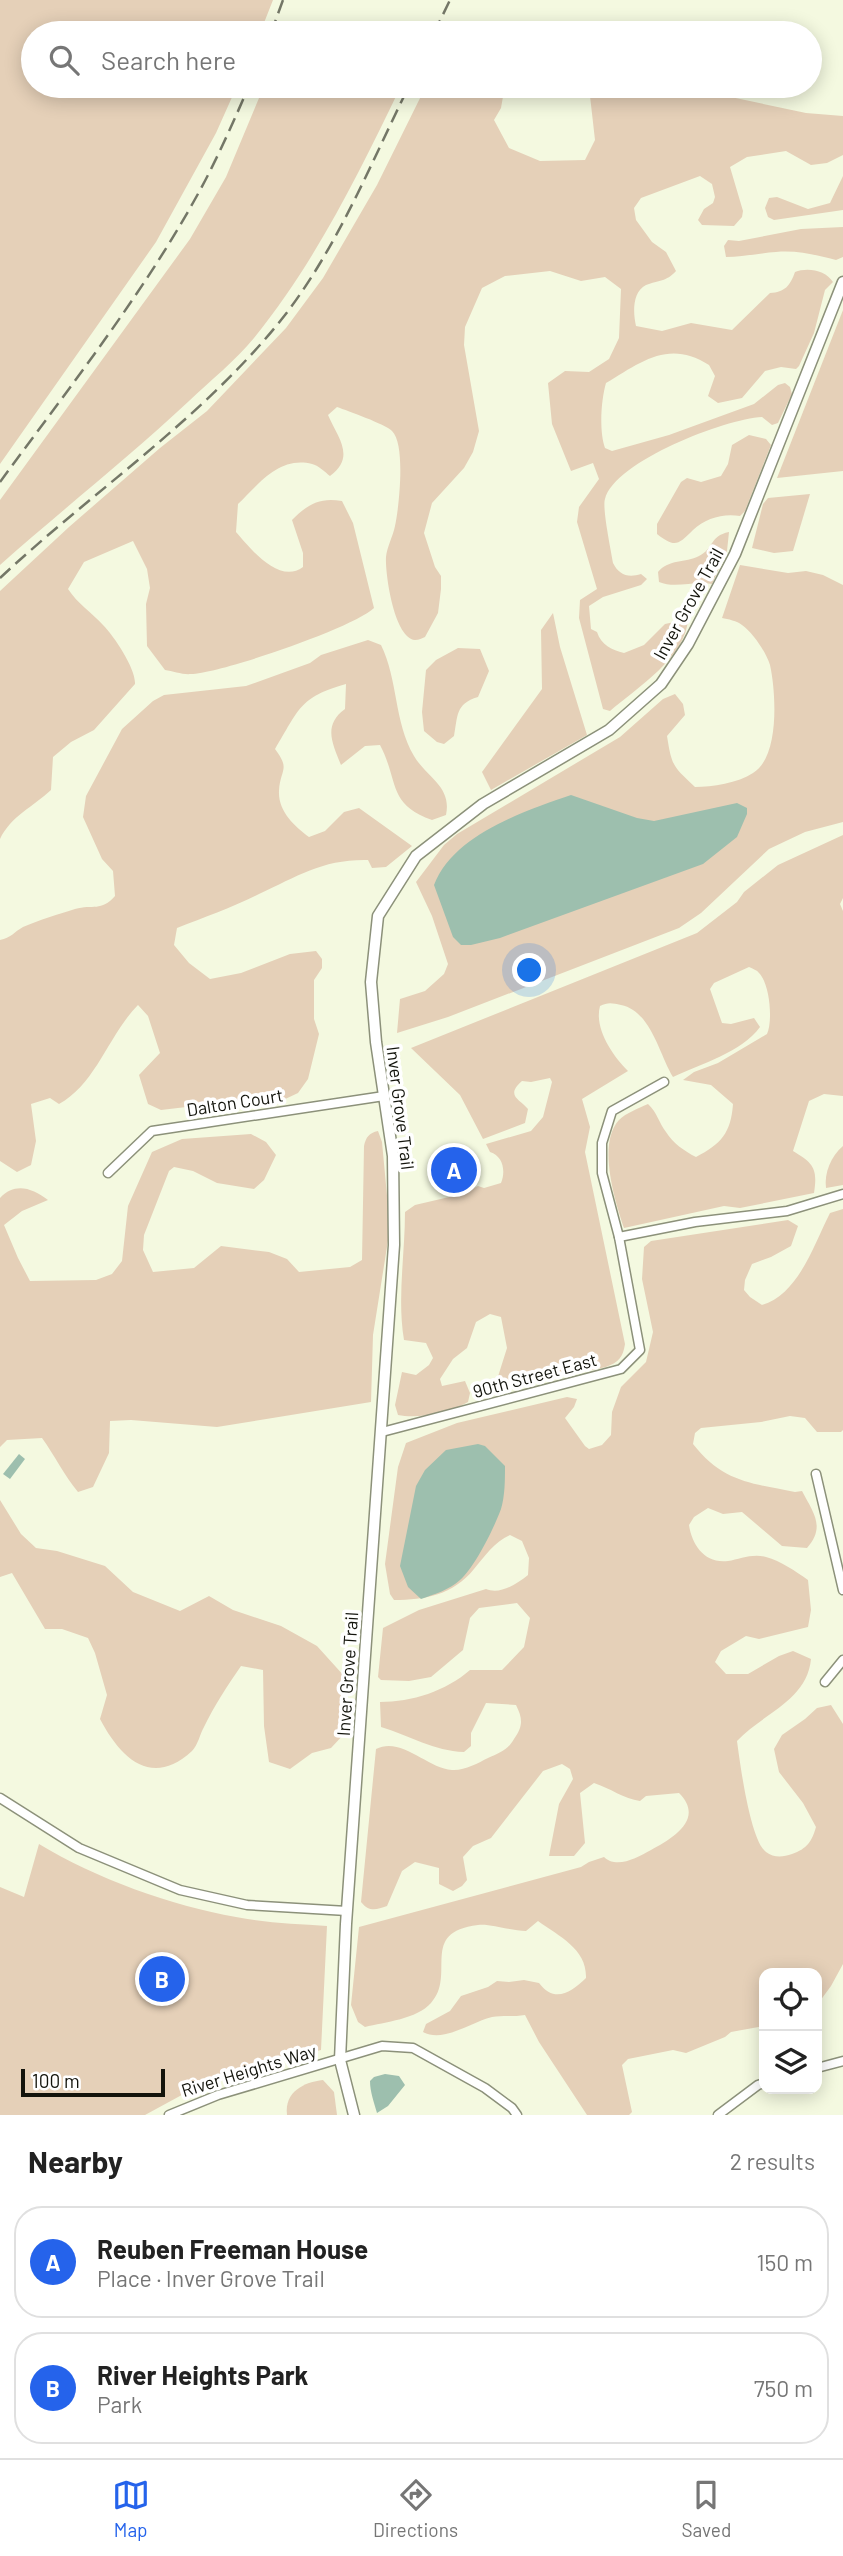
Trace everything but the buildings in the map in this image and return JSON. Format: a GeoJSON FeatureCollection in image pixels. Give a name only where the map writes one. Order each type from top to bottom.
{"type":"FeatureCollection","features":[{"type":"Feature","properties":{"kind":"street","name":"Inver Grove Trail"},"geometry":{"type":"LineString","coordinates":[[354,2115],[340,2060],[347,1911],[382,1432],[395,1206],[393,1156],[371,982],[377,916],[416,856],[483,804],[609,730],[661,684],[688,644],[735,554],[843,282]]}},
{"type":"Feature","properties":{"kind":"street"},"geometry":{"type":"LineString","coordinates":[[664,1082],[612,1111],[602,1143],[602,1173],[619,1237],[695,1222],[787,1211],[843,1194]]}},
{"type":"Feature","properties":{"kind":"street","name":"Dalton Court"},"geometry":{"type":"LineString","coordinates":[[108,1173],[152,1131],[384,1096]]}},
{"type":"Feature","properties":{"kind":"street","name":"90th Street East"},"geometry":{"type":"LineString","coordinates":[[382,1432],[621,1370],[640,1350],[619,1237]]}},
{"type":"Feature","properties":{"kind":"street"},"geometry":{"type":"LineString","coordinates":[[816,1474],[843,1590]]}},
{"type":"Feature","properties":{"kind":"street"},"geometry":{"type":"LineString","coordinates":[[825,1682],[843,1660]]}},
{"type":"Feature","properties":{"kind":"street"},"geometry":{"type":"LineString","coordinates":[[0,1798],[79,1849],[180,1889],[247,1905],[347,1911]]}},
{"type":"Feature","properties":{"kind":"street","name":"River Heights Way"},"geometry":{"type":"LineString","coordinates":[[169,2115],[218,2095],[382,2046],[414,2048],[485,2088],[517,2115]]}},
{"type":"Feature","properties":{"kind":"street"},"geometry":{"type":"LineString","coordinates":[[822,2066],[843,2061]]}},
{"type":"Feature","properties":{"kind":"street"},"geometry":{"type":"LineString","coordinates":[[722,2113],[759,2087]]}},
{"type":"Feature","properties":{"kind":"shaded area"},"geometry":{"type":"Polygon","coordinates":[[[0,0],[273,0],[265,21],[21,21],[21,98],[232,98],[216,133],[156,242],[0,464],[0,0]]]}},
{"type":"Feature","properties":{"kind":"shaded area"},"geometry":{"type":"Polygon","coordinates":[[[259,98],[395,98],[335,216],[297,279],[254,338],[231,363],[166,422],[0,565],[0,500],[190,239],[226,177],[259,98]]]}},
{"type":"Feature","properties":{"kind":"shaded area"},"geometry":{"type":"Polygon","coordinates":[[[420,98],[503,98],[494,120],[509,148],[540,161],[585,160],[595,140],[590,98],[735,98],[806,113],[843,116],[843,155],[827,163],[811,165],[786,151],[747,157],[730,167],[743,211],[742,217],[734,226],[702,225],[698,220],[715,197],[712,184],[700,176],[641,198],[634,208],[636,220],[652,242],[666,252],[676,271],[666,279],[641,288],[634,309],[636,326],[662,331],[691,323],[732,330],[770,293],[786,287],[795,272],[816,271],[833,282],[825,290],[814,333],[799,366],[796,369],[781,367],[765,371],[742,398],[718,403],[708,396],[715,376],[709,365],[695,357],[681,354],[656,356],[643,361],[606,383],[601,424],[605,448],[612,451],[669,435],[754,404],[778,385],[785,383],[792,394],[778,423],[772,425],[762,417],[745,420],[723,425],[673,444],[629,470],[613,485],[605,499],[613,563],[624,574],[641,574],[647,579],[641,585],[603,597],[589,606],[591,629],[597,632],[608,646],[624,653],[644,645],[665,624],[688,619],[679,646],[670,659],[646,682],[610,711],[603,709],[579,618],[580,600],[597,589],[577,522],[579,507],[599,479],[593,463],[571,471],[552,424],[548,383],[565,371],[589,372],[609,359],[619,338],[621,289],[605,277],[581,281],[550,271],[505,276],[482,288],[465,327],[464,345],[479,431],[473,452],[464,468],[432,503],[424,533],[435,567],[441,576],[438,613],[425,637],[415,640],[408,637],[401,628],[392,604],[387,576],[386,557],[395,526],[400,491],[400,462],[396,438],[392,431],[382,425],[337,407],[328,415],[342,447],[342,462],[338,469],[330,476],[314,465],[300,463],[289,464],[270,474],[238,504],[236,532],[266,562],[284,571],[294,571],[303,567],[303,553],[292,520],[315,503],[327,500],[342,501],[353,523],[374,608],[341,627],[286,648],[207,672],[181,673],[165,670],[147,646],[146,604],[150,588],[147,569],[133,541],[84,562],[68,589],[113,637],[124,653],[135,684],[94,730],[71,742],[53,757],[51,790],[16,818],[0,839],[0,591],[69,527],[207,411],[286,328],[323,278],[377,185],[420,98]]]}},
{"type":"Feature","properties":{"kind":"shaded area"},"geometry":{"type":"Polygon","coordinates":[[[843,176],[843,210],[774,220],[768,217],[765,208],[769,198],[777,197],[808,209],[830,203],[843,176]]]}},
{"type":"Feature","properties":{"kind":"shaded area"},"geometry":{"type":"Polygon","coordinates":[[[843,227],[843,257],[836,260],[791,252],[726,257],[724,246],[728,240],[739,241],[801,229],[843,227]]]}},
{"type":"Feature","properties":{"kind":"shaded area"},"geometry":{"type":"Polygon","coordinates":[[[843,310],[843,471],[777,478],[843,310]]]}},
{"type":"Feature","properties":{"kind":"shaded area"},"geometry":{"type":"Polygon","coordinates":[[[749,435],[766,439],[771,445],[745,511],[740,516],[721,516],[709,520],[680,542],[672,543],[657,534],[657,524],[681,482],[687,478],[701,482],[721,476],[728,464],[732,445],[749,435]]]}},
{"type":"Feature","properties":{"kind":"shaded area"},"geometry":{"type":"Polygon","coordinates":[[[810,494],[793,551],[774,553],[752,548],[763,504],[768,498],[810,494]]]}},
{"type":"Feature","properties":{"kind":"shaded area"},"geometry":{"type":"Polygon","coordinates":[[[729,532],[727,551],[712,584],[672,585],[659,582],[658,572],[662,568],[699,556],[718,536],[729,532]]]}},
{"type":"Feature","properties":{"kind":"shaded area"},"geometry":{"type":"Polygon","coordinates":[[[740,565],[788,573],[806,571],[823,575],[843,585],[843,822],[805,832],[769,849],[701,913],[679,928],[448,1017],[397,1033],[400,999],[425,991],[444,974],[448,964],[432,916],[416,882],[444,845],[457,834],[620,737],[663,699],[675,694],[683,704],[685,715],[667,736],[670,754],[678,770],[695,787],[733,782],[753,773],[762,765],[772,739],[774,723],[774,691],[770,665],[759,643],[746,628],[738,622],[722,618],[740,565]]]}},
{"type":"Feature","properties":{"kind":"shaded area"},"geometry":{"type":"Polygon","coordinates":[[[553,613],[560,647],[587,735],[491,790],[482,772],[542,689],[541,630],[553,613]]]}},
{"type":"Feature","properties":{"kind":"shaded area"},"geometry":{"type":"Polygon","coordinates":[[[368,640],[381,645],[391,672],[399,715],[408,743],[419,764],[442,789],[447,805],[446,815],[432,820],[408,807],[396,790],[380,745],[365,746],[341,765],[331,735],[334,721],[345,709],[346,684],[318,694],[302,707],[275,749],[284,766],[279,798],[284,811],[309,837],[325,831],[344,812],[359,808],[412,846],[386,867],[372,868],[368,860],[352,860],[337,862],[299,875],[177,928],[174,945],[189,963],[210,979],[241,973],[290,954],[316,951],[322,959],[322,968],[314,980],[314,1019],[319,1034],[308,1079],[298,1093],[281,1101],[237,1101],[161,1110],[148,1104],[139,1075],[160,1053],[148,1016],[138,1005],[93,1072],[72,1095],[59,1104],[50,1098],[31,1104],[36,1141],[31,1165],[17,1172],[0,1161],[0,940],[49,917],[75,909],[101,906],[115,896],[113,871],[102,859],[83,817],[86,796],[122,729],[153,701],[164,695],[246,686],[310,663],[321,655],[368,640]]]}},
{"type":"Feature","properties":{"kind":"shaded area"},"geometry":{"type":"Polygon","coordinates":[[[458,648],[480,649],[489,671],[478,697],[461,707],[454,736],[444,744],[437,742],[424,731],[422,712],[426,670],[436,660],[458,648]]]}},
{"type":"Feature","properties":{"kind":"shaded area"},"geometry":{"type":"Polygon","coordinates":[[[571,795],[637,818],[654,821],[737,803],[747,808],[747,814],[737,837],[703,864],[500,938],[461,945],[453,937],[434,885],[443,867],[457,852],[492,827],[571,795]]]}},
{"type":"Feature","properties":{"kind":"shaded area"},"geometry":{"type":"Polygon","coordinates":[[[843,835],[843,898],[840,904],[843,911],[843,1096],[824,1094],[809,1101],[793,1151],[812,1167],[815,1178],[814,1193],[740,1208],[724,1206],[624,1228],[616,1203],[609,1158],[609,1143],[619,1120],[648,1104],[669,1136],[683,1149],[696,1157],[712,1147],[727,1130],[733,1104],[711,1085],[683,1080],[767,1034],[770,1021],[769,1003],[763,978],[749,967],[714,983],[710,989],[722,1023],[731,1024],[754,1018],[760,1027],[732,1051],[673,1077],[653,1035],[640,1016],[621,1005],[610,1003],[600,1006],[602,1032],[616,1057],[628,1071],[582,1099],[590,1127],[585,1152],[625,1344],[622,1356],[606,1367],[508,1388],[495,1386],[507,1348],[501,1317],[490,1314],[476,1322],[467,1348],[453,1359],[440,1379],[442,1386],[465,1381],[470,1393],[468,1402],[434,1414],[398,1415],[395,1405],[402,1372],[416,1375],[429,1365],[433,1358],[426,1343],[404,1340],[401,1292],[405,1212],[415,1205],[462,1194],[478,1186],[484,1188],[501,1183],[502,1164],[486,1144],[531,1131],[543,1117],[552,1082],[550,1078],[522,1081],[514,1094],[528,1109],[525,1123],[483,1139],[460,1095],[411,1048],[697,933],[778,865],[843,835]]]}},
{"type":"Feature","properties":{"kind":"shaded area"},"geometry":{"type":"Polygon","coordinates":[[[378,1131],[382,1142],[390,1228],[373,1335],[371,1402],[217,1427],[131,1420],[110,1421],[109,1453],[93,1487],[78,1492],[42,1438],[7,1440],[0,1447],[0,1198],[12,1190],[24,1188],[48,1200],[22,1211],[4,1225],[30,1281],[96,1280],[112,1274],[122,1261],[128,1206],[152,1152],[182,1139],[251,1134],[266,1142],[276,1155],[264,1180],[254,1189],[217,1183],[193,1171],[174,1167],[169,1171],[144,1235],[143,1250],[153,1272],[194,1268],[221,1246],[269,1252],[287,1259],[299,1272],[350,1267],[362,1260],[364,1146],[368,1136],[378,1131]]]}},
{"type":"Feature","properties":{"kind":"shaded area"},"geometry":{"type":"Polygon","coordinates":[[[843,1146],[843,1185],[826,1188],[829,1165],[843,1146]]]}},
{"type":"Feature","properties":{"kind":"shaded area"},"geometry":{"type":"Polygon","coordinates":[[[843,1209],[843,1430],[817,1432],[805,1418],[790,1416],[701,1428],[695,1433],[693,1444],[715,1466],[738,1479],[795,1492],[802,1491],[816,1520],[813,1540],[807,1548],[782,1546],[742,1512],[723,1514],[708,1508],[694,1517],[689,1525],[693,1539],[706,1556],[728,1561],[761,1556],[782,1564],[808,1580],[811,1610],[808,1627],[759,1639],[746,1636],[721,1651],[715,1662],[726,1674],[748,1674],[793,1651],[811,1659],[808,1673],[793,1696],[737,1741],[743,1783],[755,1833],[760,1845],[769,1854],[782,1856],[802,1850],[811,1840],[816,1827],[803,1803],[779,1772],[774,1749],[782,1735],[817,1708],[831,1705],[843,1724],[843,1964],[831,1986],[822,1998],[822,1968],[759,1968],[759,2027],[731,2032],[686,2053],[673,2050],[628,2059],[622,2065],[632,2112],[629,2115],[587,2115],[539,2042],[525,2015],[492,2017],[440,2035],[423,2032],[426,2024],[450,2011],[461,1996],[497,1981],[524,1980],[539,1983],[551,1993],[563,1994],[586,1978],[582,1959],[577,1951],[538,1921],[526,1931],[483,1925],[460,1929],[449,1936],[444,1945],[441,1980],[431,2003],[418,2013],[365,2027],[358,2022],[351,2005],[359,1927],[581,1867],[604,1857],[614,1862],[633,1859],[676,1834],[683,1827],[689,1811],[679,1793],[646,1796],[640,1801],[594,1783],[580,1793],[585,1843],[574,1856],[549,1856],[559,1804],[573,1779],[570,1769],[562,1764],[543,1771],[491,1838],[473,1846],[463,1857],[467,1880],[462,1886],[453,1891],[439,1884],[439,1868],[415,1862],[402,1871],[387,1906],[373,1909],[361,1902],[376,1749],[385,1746],[404,1749],[443,1768],[461,1769],[506,1749],[517,1734],[521,1722],[516,1705],[486,1703],[471,1733],[471,1746],[464,1752],[432,1746],[381,1727],[380,1702],[428,1694],[450,1684],[470,1670],[502,1670],[524,1647],[530,1618],[517,1603],[479,1608],[470,1618],[463,1650],[431,1677],[409,1681],[381,1680],[378,1677],[383,1628],[419,1610],[486,1589],[497,1591],[508,1588],[528,1575],[529,1558],[522,1541],[510,1535],[494,1545],[457,1585],[427,1597],[394,1600],[390,1594],[385,1564],[398,1467],[406,1443],[457,1423],[567,1397],[577,1399],[565,1418],[585,1446],[589,1449],[602,1445],[611,1435],[612,1412],[621,1387],[646,1362],[653,1332],[642,1279],[644,1247],[651,1241],[788,1220],[798,1226],[791,1246],[752,1264],[745,1280],[744,1290],[762,1305],[775,1299],[796,1279],[830,1213],[843,1209]]]}},
{"type":"Feature","properties":{"kind":"shaded area"},"geometry":{"type":"Polygon","coordinates":[[[478,1444],[485,1446],[505,1466],[501,1509],[484,1547],[466,1574],[442,1591],[421,1599],[408,1587],[400,1566],[416,1486],[425,1470],[446,1450],[478,1444]]]}},
{"type":"Feature","properties":{"kind":"shaded area"},"geometry":{"type":"Polygon","coordinates":[[[19,1454],[25,1459],[10,1479],[3,1474],[19,1454]]]}},
{"type":"Feature","properties":{"kind":"shaded area"},"geometry":{"type":"Polygon","coordinates":[[[0,1500],[21,1534],[36,1548],[57,1551],[105,1566],[133,1592],[180,1611],[209,1596],[233,1610],[281,1626],[317,1646],[345,1677],[345,1733],[331,1748],[312,1753],[290,1769],[269,1762],[264,1726],[263,1670],[241,1666],[212,1711],[192,1751],[177,1762],[163,1767],[150,1768],[138,1764],[117,1745],[100,1719],[107,1695],[88,1638],[62,1629],[45,1629],[12,1573],[0,1577],[0,1500]]]}},
{"type":"Feature","properties":{"kind":"shaded area"},"geometry":{"type":"Polygon","coordinates":[[[39,1844],[109,1879],[186,1906],[247,1919],[327,1926],[321,2050],[213,2078],[145,2115],[0,2115],[0,1887],[24,1897],[39,1844]]]}},
{"type":"Feature","properties":{"kind":"shaded area"},"geometry":{"type":"Polygon","coordinates":[[[385,2074],[399,2076],[405,2085],[388,2106],[377,2113],[370,2081],[385,2074]]]}},
{"type":"Feature","properties":{"kind":"shaded area"},"geometry":{"type":"Polygon","coordinates":[[[323,2080],[334,2092],[337,2115],[287,2115],[292,2094],[302,2086],[323,2080]]]}},
{"type":"Feature","properties":{"kind":"railway"},"geometry":{"type":"LineString","coordinates":[[275,21],[283,0]]}},
{"type":"Feature","properties":{"kind":"railway"},"geometry":{"type":"LineString","coordinates":[[440,21],[450,0]]}},
{"type":"Feature","properties":{"kind":"railway"},"geometry":{"type":"LineString","coordinates":[[0,482],[102,344],[173,237],[209,173],[244,98]]}},
{"type":"Feature","properties":{"kind":"railway"},"geometry":{"type":"LineString","coordinates":[[0,578],[184,420],[254,352],[304,289],[338,233],[403,98]]}},
{"type":"Feature","properties":{"kind":"place","name":"Reuben Freeman House"},"geometry":{"type":"Point","coordinates":[454,1170]}},
{"type":"Feature","properties":{"kind":"place","name":"River Heights Park"},"geometry":{"type":"Point","coordinates":[162,1979]}}]}
